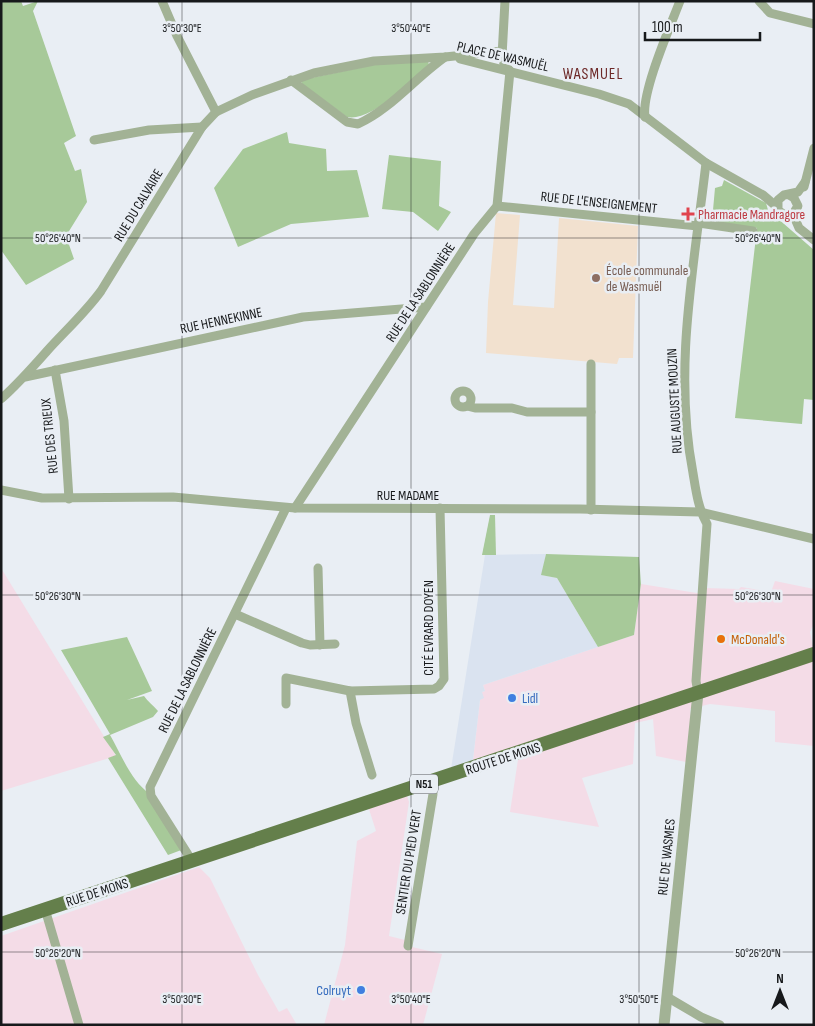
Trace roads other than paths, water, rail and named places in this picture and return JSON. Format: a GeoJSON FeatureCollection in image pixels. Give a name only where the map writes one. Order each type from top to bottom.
{"type":"FeatureCollection","features":[{"type":"Feature","properties":{"kind":"main road","name":"ROUTE DE MONS"},"geometry":{"type":"LineString","coordinates":[[192,861],[814,654]]}},
{"type":"Feature","properties":{"kind":"main road","name":"RUE DE MONS"},"geometry":{"type":"LineString","coordinates":[[1,924],[192,861]]}},
{"type":"Feature","properties":{"kind":"street"},"geometry":{"type":"LineString","coordinates":[[162,1],[177,36],[216,112],[252,95],[314,73],[368,62],[445,57]]}},
{"type":"Feature","properties":{"kind":"street"},"geometry":{"type":"LineString","coordinates":[[497,206],[510,71],[502,60],[505,1]]}},
{"type":"Feature","properties":{"kind":"street"},"geometry":{"type":"LineString","coordinates":[[645,118],[644,108],[654,70],[680,1]]}},
{"type":"Feature","properties":{"kind":"street"},"geometry":{"type":"LineString","coordinates":[[758,1],[770,13],[814,24]]}},
{"type":"Feature","properties":{"kind":"street","name":"PLACE DE WASMUËL"},"geometry":{"type":"LineString","coordinates":[[445,57],[502,52]]}},
{"type":"Feature","properties":{"kind":"street"},"geometry":{"type":"LineString","coordinates":[[291,80],[346,122],[358,124],[393,101],[445,57]]}},
{"type":"Feature","properties":{"kind":"street","name":"PLACE DE WASMUËL"},"geometry":{"type":"LineString","coordinates":[[445,57],[463,59],[510,71],[629,104],[706,163],[763,195],[772,195],[778,202]]}},
{"type":"Feature","properties":{"kind":"street","name":"RUE DU CALVAIRE"},"geometry":{"type":"LineString","coordinates":[[1,399],[87,310],[101,291],[202,127],[216,112]]}},
{"type":"Feature","properties":{"kind":"street"},"geometry":{"type":"LineString","coordinates":[[94,140],[149,130],[202,127]]}},
{"type":"Feature","properties":{"kind":"street"},"geometry":{"type":"LineString","coordinates":[[797,203],[802,195],[814,148]]}},
{"type":"Feature","properties":{"kind":"street","name":"RUE AUGUSTE MOUZIN"},"geometry":{"type":"LineString","coordinates":[[698,693],[696,681],[708,534],[707,524],[700,512],[688,446],[684,378],[685,335],[706,163]]}},
{"type":"Feature","properties":{"kind":"street"},"geometry":{"type":"LineString","coordinates":[[805,182],[798,192],[778,202],[783,215],[790,223],[814,240]]}},
{"type":"Feature","properties":{"kind":"street"},"geometry":{"type":"LineString","coordinates":[[783,215],[793,214],[797,209],[797,203],[789,195]]}},
{"type":"Feature","properties":{"kind":"street","name":"RUE DE L'ENSEIGNEMENT"},"geometry":{"type":"LineString","coordinates":[[497,206],[699,224],[754,231]]}},
{"type":"Feature","properties":{"kind":"street","name":"RUE DE LA SABLONNIÈRE"},"geometry":{"type":"LineString","coordinates":[[192,861],[151,796],[150,790],[200,682],[291,508],[474,234],[497,206]]}},
{"type":"Feature","properties":{"kind":"street"},"geometry":{"type":"LineString","coordinates":[[793,214],[799,228]]}},
{"type":"Feature","properties":{"kind":"street","name":"RUE HENNEKINNE"},"geometry":{"type":"LineString","coordinates":[[24,377],[303,317],[426,308]]}},
{"type":"Feature","properties":{"kind":"street"},"geometry":{"type":"LineString","coordinates":[[591,364],[591,510]]}},
{"type":"Feature","properties":{"kind":"street","name":"RUE DES TRIEUX"},"geometry":{"type":"LineString","coordinates":[[55,370],[64,421],[69,499]]}},
{"type":"Feature","properties":{"kind":"street"},"geometry":{"type":"LineString","coordinates":[[467,406],[475,408],[512,408],[526,412],[591,412]]}},
{"type":"Feature","properties":{"kind":"street","name":"RUE MADAME"},"geometry":{"type":"LineString","coordinates":[[1,490],[42,498],[173,497],[291,508],[700,512],[814,539]]}},
{"type":"Feature","properties":{"kind":"street","name":"CITÉ EVRARD DOYEN"},"geometry":{"type":"LineString","coordinates":[[286,704],[286,678],[350,691],[434,689],[442,683],[444,679],[440,508]]}},
{"type":"Feature","properties":{"kind":"street"},"geometry":{"type":"LineString","coordinates":[[318,568],[320,645]]}},
{"type":"Feature","properties":{"kind":"street"},"geometry":{"type":"LineString","coordinates":[[235,614],[302,643],[310,645],[335,644]]}},
{"type":"Feature","properties":{"kind":"street"},"geometry":{"type":"LineString","coordinates":[[350,691],[356,722],[372,775]]}},
{"type":"Feature","properties":{"kind":"street","name":"RUE DE WASMES"},"geometry":{"type":"LineString","coordinates":[[664,1025],[698,693]]}},
{"type":"Feature","properties":{"kind":"street","name":"SENTIER DU PIED VERT"},"geometry":{"type":"LineString","coordinates":[[408,946],[433,794],[430,782]]}},
{"type":"Feature","properties":{"kind":"street"},"geometry":{"type":"LineString","coordinates":[[45,909],[79,1025]]}},
{"type":"Feature","properties":{"kind":"street"},"geometry":{"type":"LineString","coordinates":[[667,997],[701,1017],[720,1025]]}},
{"type":"Feature","properties":{"kind":"place","name":"Pharmacie Mandragore"},"geometry":{"type":"Point","coordinates":[688,214]}},
{"type":"Feature","properties":{"kind":"place","name":"École communale de Wasmuël"},"geometry":{"type":"Point","coordinates":[596,278]}},
{"type":"Feature","properties":{"kind":"place","name":"McDonald's"},"geometry":{"type":"Point","coordinates":[721,639]}},
{"type":"Feature","properties":{"kind":"place","name":"Lidl"},"geometry":{"type":"Point","coordinates":[512,698]}},
{"type":"Feature","properties":{"kind":"place","name":"Colruyt"},"geometry":{"type":"Point","coordinates":[361,990]}},
{"type":"Feature","properties":{"kind":"district","name":"WASMUEL"},"geometry":{"type":"Point","coordinates":[593,73]}}]}
